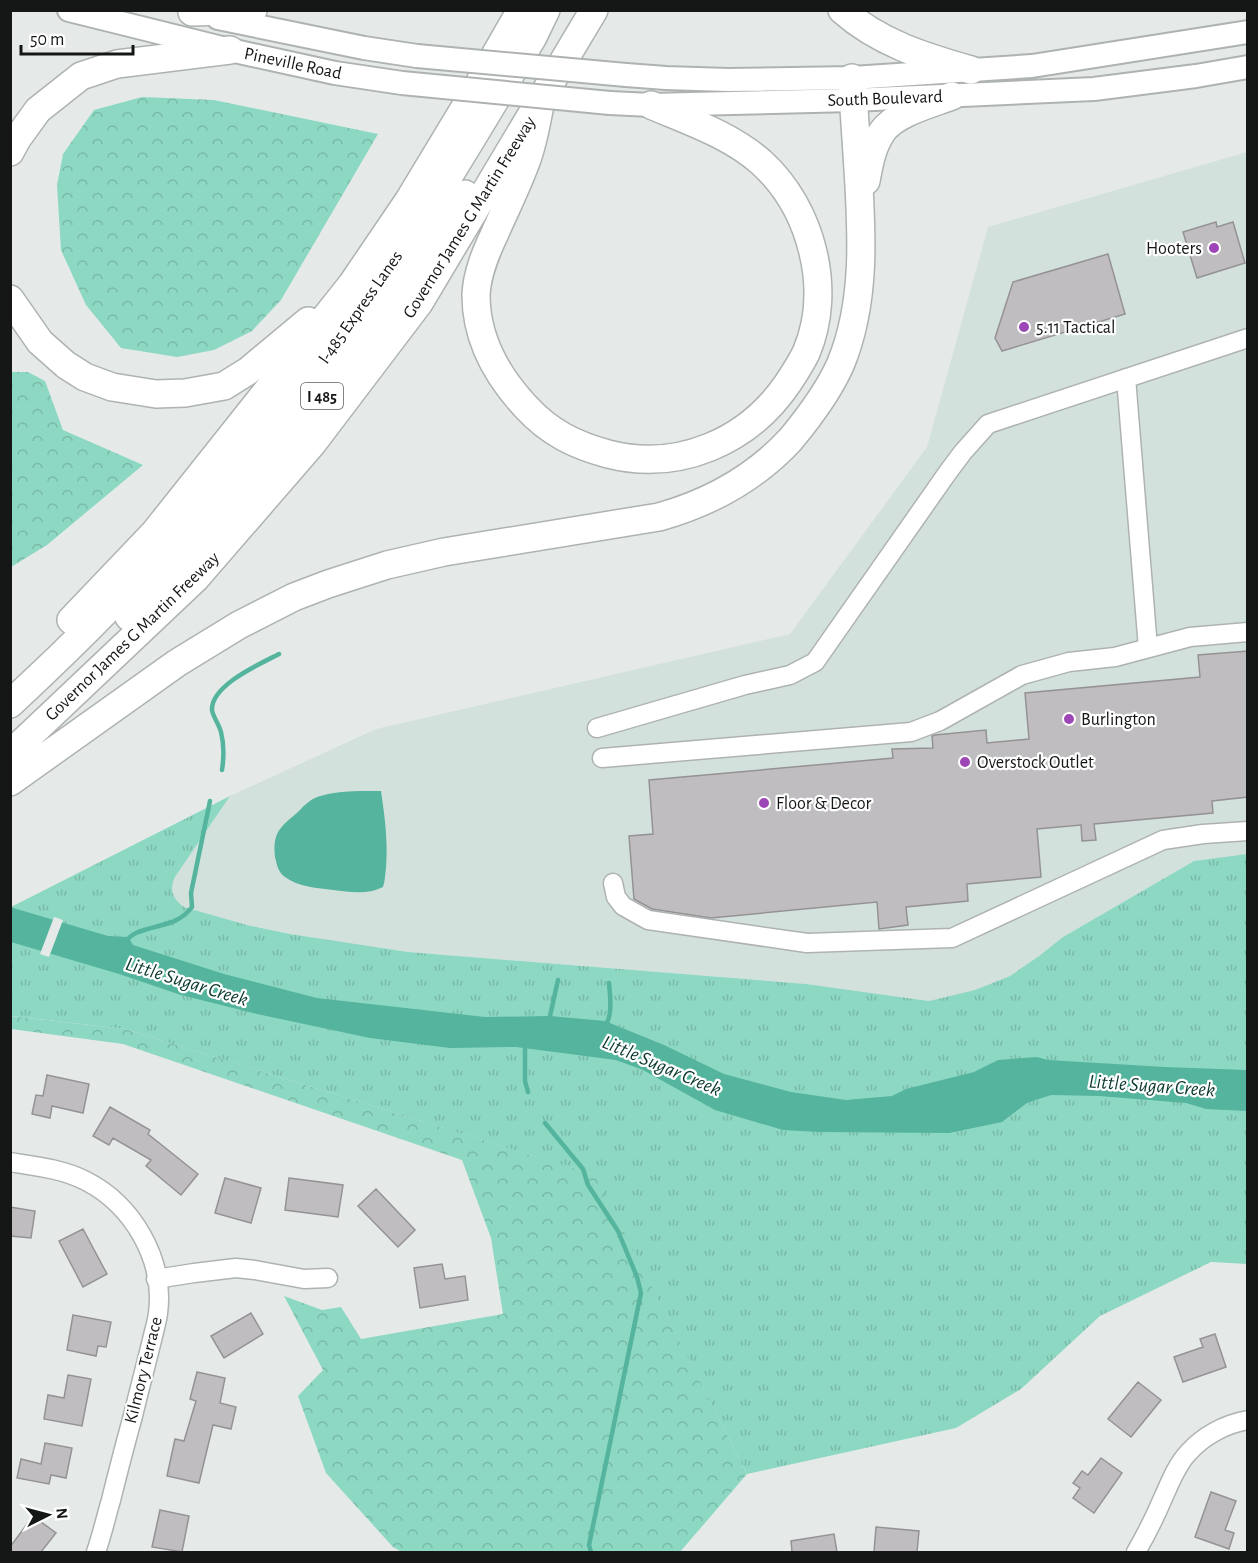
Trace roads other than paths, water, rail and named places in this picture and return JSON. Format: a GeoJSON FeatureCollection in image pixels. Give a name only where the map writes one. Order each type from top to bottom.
{"type":"FeatureCollection","features":[{"type":"Feature","properties":{"kind":"highway"},"geometry":{"type":"LineString","coordinates":[[188,11],[252,10]]}},
{"type":"Feature","properties":{"kind":"highway","name":"I 485"},"geometry":{"type":"LineString","coordinates":[[10,680],[41,652],[155,532],[352,284],[409,200],[520,10]]}},
{"type":"Feature","properties":{"kind":"highway","name":"I-485 Express Lanes"},"geometry":{"type":"LineString","coordinates":[[10,704],[53,665],[186,526],[242,462],[330,351],[430,206],[546,10]]}},
{"type":"Feature","properties":{"kind":"highway","name":"I-485 Express Lanes"},"geometry":{"type":"LineString","coordinates":[[10,733],[65,683],[175,570],[229,509],[321,396],[407,281],[461,201],[572,10]]}},
{"type":"Feature","properties":{"kind":"highway","name":"Governor James G Martin Freeway"},"geometry":{"type":"LineString","coordinates":[[10,754],[196,578],[312,444],[419,303],[531,97],[594,10]]}},
{"type":"Feature","properties":{"kind":"highway"},"geometry":{"type":"LineString","coordinates":[[842,10],[853,21],[887,41],[920,55],[971,70]]}},
{"type":"Feature","properties":{"kind":"highway"},"geometry":{"type":"LineString","coordinates":[[10,152],[38,110],[81,76],[117,64],[230,50]]}},
{"type":"Feature","properties":{"kind":"highway"},"geometry":{"type":"LineString","coordinates":[[10,782],[177,663],[294,597],[387,565],[444,552],[659,517],[681,511],[709,500],[763,466],[777,454],[804,423],[828,387],[841,363],[856,309],[861,236],[853,89]]}},
{"type":"Feature","properties":{"kind":"highway"},"geometry":{"type":"LineString","coordinates":[[860,208],[870,158],[882,132],[899,117],[952,96]]}},
{"type":"Feature","properties":{"kind":"highway"},"geometry":{"type":"LineString","coordinates":[[531,97],[528,157],[478,276],[477,302],[481,332],[497,370],[514,393],[544,425],[567,440],[637,460],[663,459],[698,452],[726,440],[759,417],[775,401],[806,353],[814,324],[817,301],[817,274],[810,240],[783,185],[762,163],[742,148],[651,105]]}},
{"type":"Feature","properties":{"kind":"highway"},"geometry":{"type":"LineString","coordinates":[[10,299],[40,342],[66,365],[85,377],[112,387],[156,394],[185,393],[224,386],[248,371],[352,284]]}},
{"type":"Feature","properties":{"kind":"main road","name":"Pineville Road"},"geometry":{"type":"LineString","coordinates":[[69,10],[230,50],[335,73],[531,97]]}},
{"type":"Feature","properties":{"kind":"main road","name":"Pineville Road"},"geometry":{"type":"LineString","coordinates":[[188,11],[364,48],[417,56],[523,66]]}},
{"type":"Feature","properties":{"kind":"main road","name":"South Boulevard"},"geometry":{"type":"LineString","coordinates":[[531,97],[651,105],[853,89],[971,70],[1032,66],[1248,32]]}},
{"type":"Feature","properties":{"kind":"main road","name":"South Boulevard"},"geometry":{"type":"LineString","coordinates":[[523,66],[666,78],[728,80],[952,96],[1094,89],[1248,67]]}},
{"type":"Feature","properties":{"kind":"street"},"geometry":{"type":"LineString","coordinates":[[597,728],[745,685],[790,675],[815,662],[948,472],[988,424],[1248,338]]}},
{"type":"Feature","properties":{"kind":"street"},"geometry":{"type":"LineString","coordinates":[[1126,378],[1148,648]]}},
{"type":"Feature","properties":{"kind":"street"},"geometry":{"type":"LineString","coordinates":[[602,758],[911,732],[956,713],[1022,675],[1069,662],[1115,657],[1190,637],[1248,632]]}},
{"type":"Feature","properties":{"kind":"street"},"geometry":{"type":"LineString","coordinates":[[613,883],[616,897],[623,906],[648,920],[807,943],[952,938],[1163,840],[1248,831]]}},
{"type":"Feature","properties":{"kind":"street","name":"Kilmory Terrace"},"geometry":{"type":"LineString","coordinates":[[10,1162],[75,1176],[104,1192],[123,1209],[142,1236],[150,1253],[156,1279],[158,1314],[96,1552]]}},
{"type":"Feature","properties":{"kind":"street"},"geometry":{"type":"LineString","coordinates":[[156,1279],[236,1268],[304,1279],[328,1278]]}},
{"type":"Feature","properties":{"kind":"street"},"geometry":{"type":"LineString","coordinates":[[1136,1552],[1149,1530],[1176,1471],[1188,1454],[1203,1439],[1221,1429],[1248,1420]]}},
{"type":"Feature","properties":{"kind":"water"},"geometry":{"type":"Polygon","coordinates":[[[381,791],[387,848],[383,887],[358,892],[321,889],[296,883],[281,873],[274,848],[277,835],[283,825],[307,803],[317,797],[333,793],[381,791]]]}},
{"type":"Feature","properties":{"kind":"water","name":"Little Sugar Creek"},"geometry":{"type":"Polygon","coordinates":[[[10,907],[108,936],[127,937],[133,945],[224,974],[317,998],[485,1017],[550,1016],[605,1021],[664,1045],[724,1074],[791,1092],[846,1100],[892,1096],[906,1089],[974,1072],[998,1060],[1037,1057],[1048,1060],[1247,1070],[1247,1111],[1206,1109],[1186,1103],[1099,1096],[1051,1095],[1027,1103],[1002,1122],[949,1133],[783,1130],[715,1110],[643,1070],[616,1060],[516,1047],[450,1048],[370,1038],[181,995],[11,942],[10,907]]]}},
{"type":"Feature","properties":{"kind":"waterway"},"geometry":{"type":"LineString","coordinates":[[222,770],[223,741],[212,710],[214,701],[219,692],[238,676],[279,654]]}},
{"type":"Feature","properties":{"kind":"waterway"},"geometry":{"type":"LineString","coordinates":[[124,942],[136,933],[173,922],[192,907],[191,893],[210,801]]}},
{"type":"Feature","properties":{"kind":"waterway"},"geometry":{"type":"LineString","coordinates":[[547,1021],[558,980]]}},
{"type":"Feature","properties":{"kind":"waterway","name":"Little Sugar Creek"},"geometry":{"type":"LineString","coordinates":[[605,1027],[610,1011],[609,983]]}},
{"type":"Feature","properties":{"kind":"waterway"},"geometry":{"type":"LineString","coordinates":[[524,1045],[525,1081],[528,1092]]}},
{"type":"Feature","properties":{"kind":"waterway"},"geometry":{"type":"LineString","coordinates":[[545,1123],[583,1169],[588,1185],[618,1231],[637,1277],[641,1293],[589,1545],[591,1552]]}},
{"type":"Feature","properties":{"kind":"place","name":"Hooters"},"geometry":{"type":"Point","coordinates":[1214,248]}},
{"type":"Feature","properties":{"kind":"place","name":"5.11 Tactical"},"geometry":{"type":"Point","coordinates":[1024,327]}},
{"type":"Feature","properties":{"kind":"place","name":"Burlington"},"geometry":{"type":"Point","coordinates":[1069,719]}},
{"type":"Feature","properties":{"kind":"place","name":"Overstock Outlet"},"geometry":{"type":"Point","coordinates":[965,762]}},
{"type":"Feature","properties":{"kind":"place","name":"Floor & Decor"},"geometry":{"type":"Point","coordinates":[764,803]}}]}
